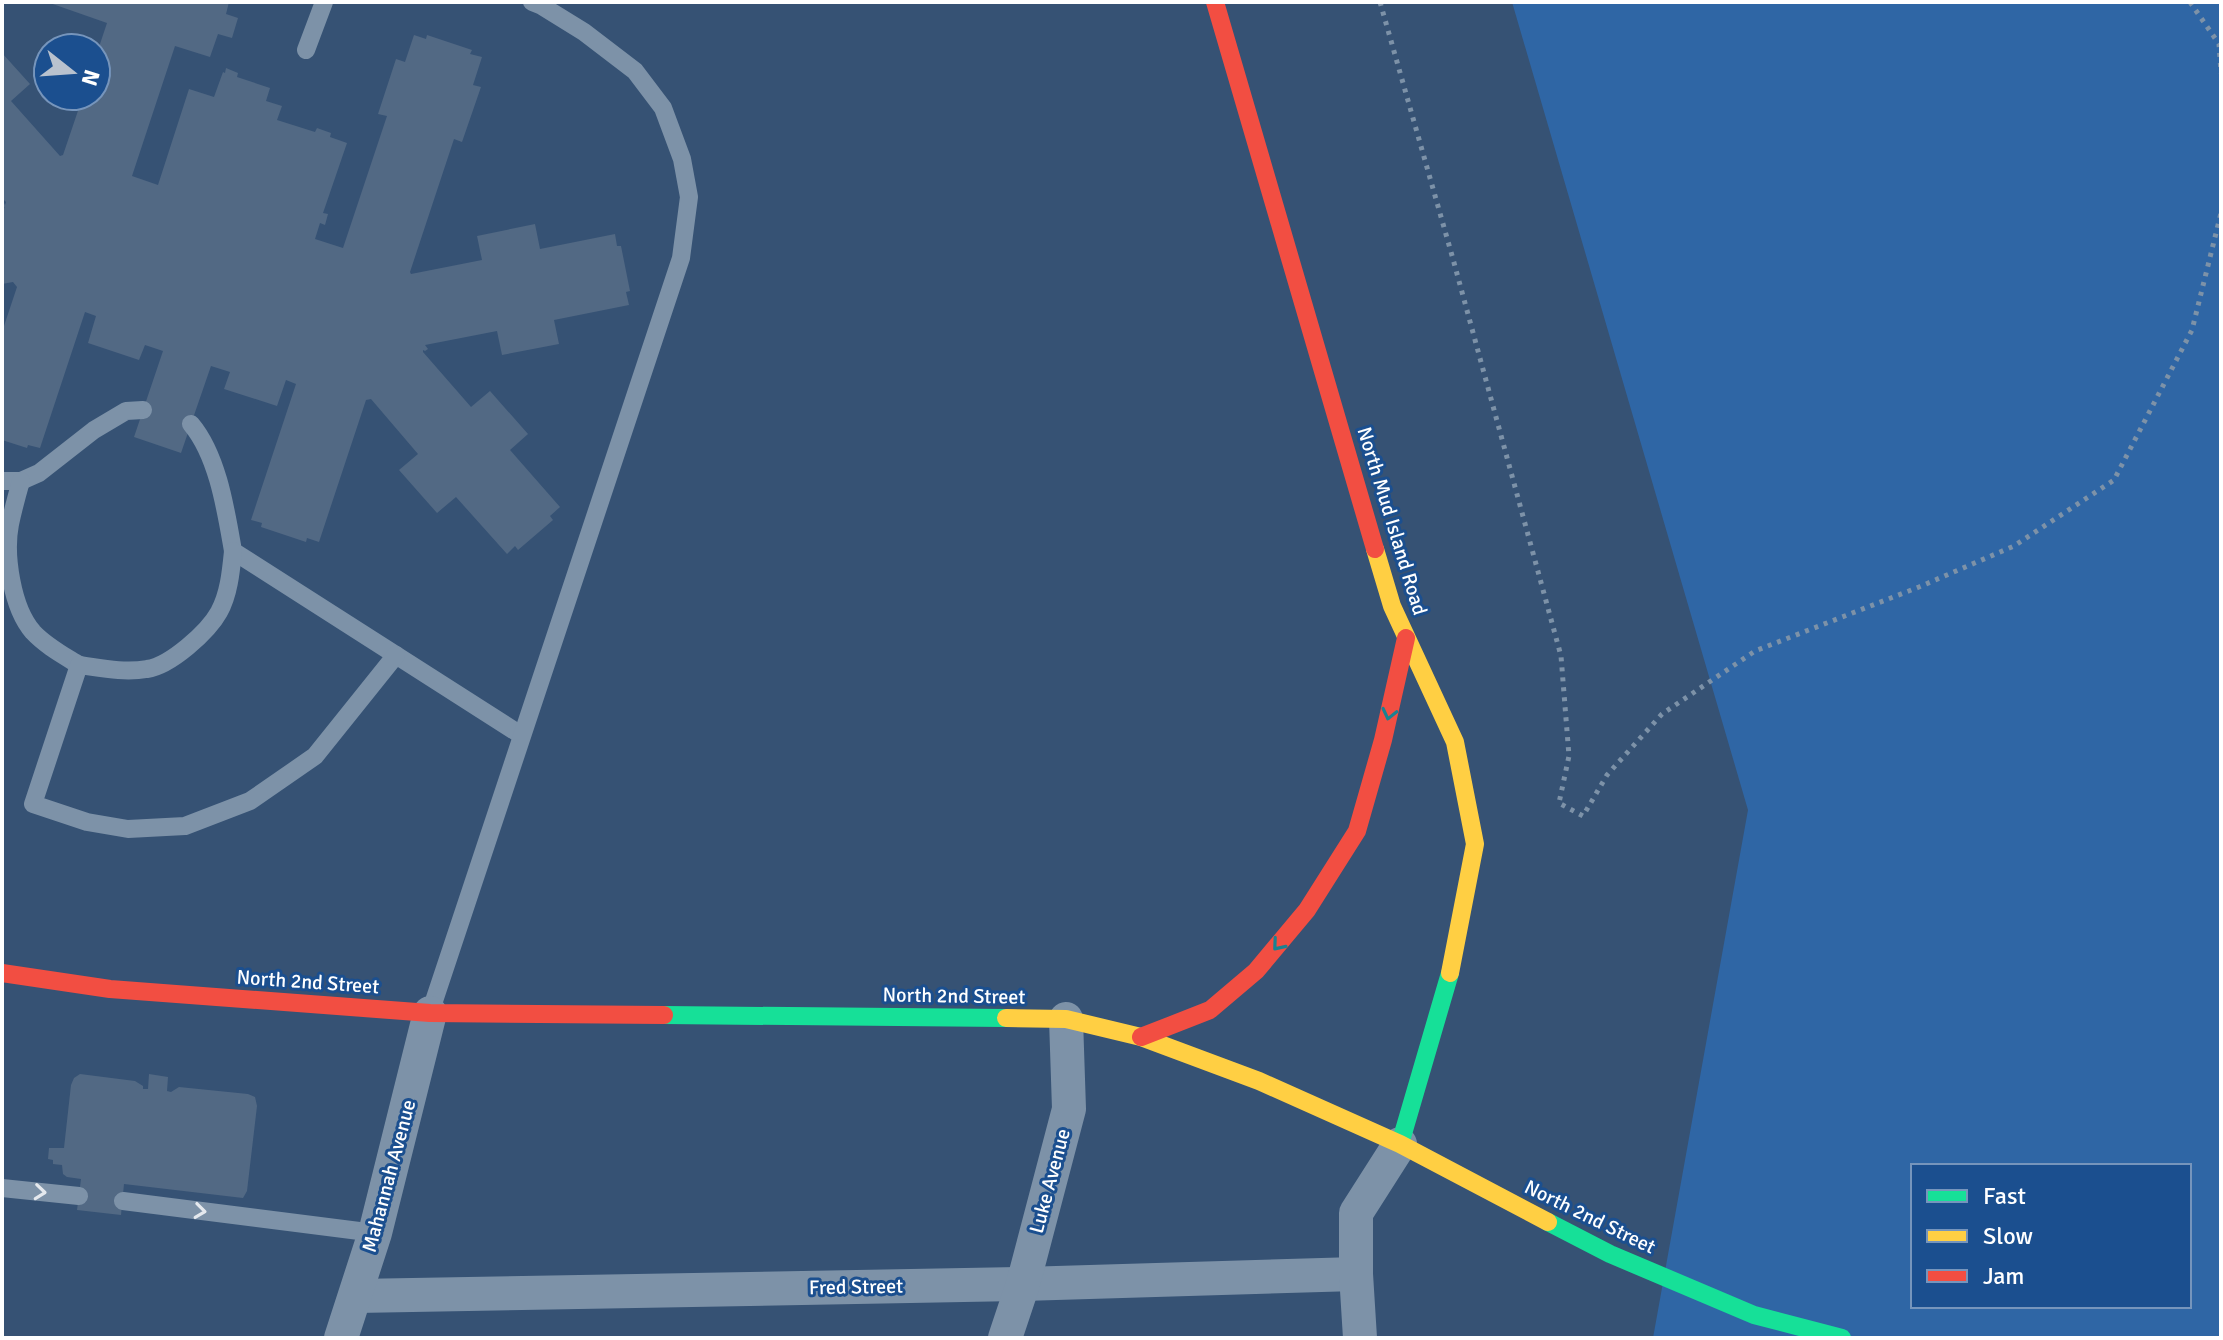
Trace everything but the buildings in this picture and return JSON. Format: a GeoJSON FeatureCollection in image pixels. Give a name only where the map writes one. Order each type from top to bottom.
{"type":"FeatureCollection","features":[{"type":"Feature","properties":{"kind":"main road","name":"North Mud Island Road"},"geometry":{"type":"LineString","coordinates":[[1215,2],[1392,606],[1455,742],[1475,844],[1453,963],[1400,1144]]}},
{"type":"Feature","properties":{"kind":"main road"},"geometry":{"type":"LineString","coordinates":[[1141,1037],[1210,1010],[1256,971],[1307,910],[1357,831],[1383,740],[1406,638]]}},
{"type":"Feature","properties":{"kind":"main road","name":"North 2nd Street"},"geometry":{"type":"LineString","coordinates":[[2,973],[110,989],[430,1013],[1066,1019],[1141,1037],[1259,1081],[1400,1144],[1610,1254],[1754,1315],[1842,1338]]}},
{"type":"Feature","properties":{"kind":"street","name":"Mahannah Avenue"},"geometry":{"type":"LineString","coordinates":[[341,1338],[375,1233],[430,1013]]}},
{"type":"Feature","properties":{"kind":"street","name":"Luke Avenue"},"geometry":{"type":"LineString","coordinates":[[1005,1338],[1023,1284],[1069,1109],[1066,1019]]}},
{"type":"Feature","properties":{"kind":"street"},"geometry":{"type":"LineString","coordinates":[[1360,1338],[1356,1213],[1400,1144]]}},
{"type":"Feature","properties":{"kind":"street","name":"Fred Street"},"geometry":{"type":"LineString","coordinates":[[356,1296],[1023,1284],[1356,1274]]}},
{"type":"Feature","properties":{"kind":"lane"},"geometry":{"type":"LineString","coordinates":[[306,50],[324,2]]}},
{"type":"Feature","properties":{"kind":"lane"},"geometry":{"type":"LineString","coordinates":[[430,1013],[681,258],[689,197],[682,159],[663,108],[635,71],[584,32],[532,2]]}},
{"type":"Feature","properties":{"kind":"lane"},"geometry":{"type":"LineString","coordinates":[[143,410],[126,411],[105,423],[39,473],[11,481],[8,552],[17,602],[30,629],[46,645],[79,665],[126,671],[151,669],[183,651],[219,612],[229,583],[233,551],[226,507],[212,464],[199,433],[191,424]]}},
{"type":"Feature","properties":{"kind":"lane"},"geometry":{"type":"LineString","coordinates":[[233,551],[521,735]]}},
{"type":"Feature","properties":{"kind":"lane"},"geometry":{"type":"LineString","coordinates":[[79,665],[33,804],[87,822],[128,829],[185,826],[250,801],[315,756],[396,655]]}},
{"type":"Feature","properties":{"kind":"lane"},"geometry":{"type":"LineString","coordinates":[[2,1188],[79,1196]]}},
{"type":"Feature","properties":{"kind":"lane"},"geometry":{"type":"LineString","coordinates":[[123,1201],[375,1233]]}},
{"type":"Feature","properties":{"kind":"path"},"geometry":{"type":"LineString","coordinates":[[1380,2],[1561,656],[1569,756],[1559,803],[1583,816],[1607,775],[1662,714],[1755,651],[2014,546],[2114,480],[2192,330],[2221,213]]}},
{"type":"Feature","properties":{"kind":"path"},"geometry":{"type":"LineString","coordinates":[[2190,2],[2219,44],[2221,73]]}},
{"type":"Feature","properties":{"kind":"shaded area"},"geometry":{"type":"Polygon","coordinates":[[[1512,2],[2221,2],[2221,1338],[1653,1338],[1748,810],[1512,2]]]}},
{"type":"Feature","properties":{"kind":"traffic: fast"},"geometry":{"type":"LineString","coordinates":[[1400,1144],[1450,973]]}},
{"type":"Feature","properties":{"kind":"traffic: fast"},"geometry":{"type":"LineString","coordinates":[[664,1015],[1006,1018]]}},
{"type":"Feature","properties":{"kind":"traffic: fast"},"geometry":{"type":"LineString","coordinates":[[1548,1222],[1610,1254],[1754,1315],[1842,1338]]}},
{"type":"Feature","properties":{"kind":"traffic: slow"},"geometry":{"type":"LineString","coordinates":[[1375,549],[1392,606],[1455,742],[1475,844],[1450,973]]}},
{"type":"Feature","properties":{"kind":"traffic: slow"},"geometry":{"type":"LineString","coordinates":[[1006,1018],[1066,1019],[1141,1037],[1259,1081],[1400,1144],[1548,1222]]}},
{"type":"Feature","properties":{"kind":"traffic: jam"},"geometry":{"type":"LineString","coordinates":[[1215,2],[1375,549]]}},
{"type":"Feature","properties":{"kind":"traffic: jam"},"geometry":{"type":"LineString","coordinates":[[1141,1037],[1210,1010],[1256,971],[1307,910],[1357,831],[1383,740],[1406,638]]}},
{"type":"Feature","properties":{"kind":"traffic: jam"},"geometry":{"type":"LineString","coordinates":[[2,973],[110,989],[430,1013],[664,1015]]}}]}
